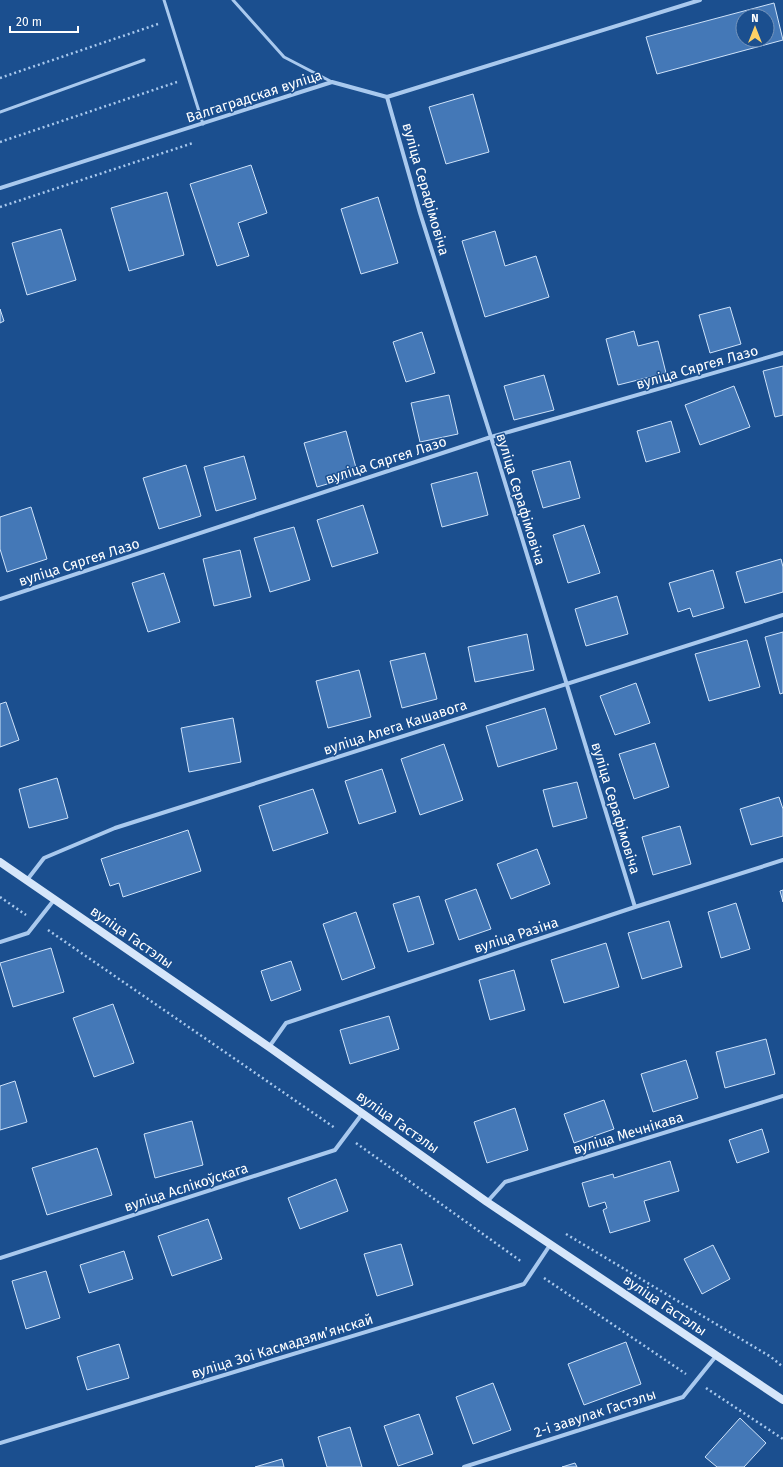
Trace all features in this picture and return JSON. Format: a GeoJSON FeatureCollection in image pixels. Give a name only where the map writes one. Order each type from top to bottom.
{"type":"FeatureCollection","features":[{"type":"Feature","properties":{"kind":"main road","name":"вуліца Гастэлы"},"geometry":{"type":"LineString","coordinates":[[0,862],[269,1048],[487,1202],[783,1400]]}},
{"type":"Feature","properties":{"kind":"street"},"geometry":{"type":"LineString","coordinates":[[387,97],[700,0]]}},
{"type":"Feature","properties":{"kind":"street","name":"Валгаградская вуліца"},"geometry":{"type":"LineString","coordinates":[[0,188],[332,82],[387,97]]}},
{"type":"Feature","properties":{"kind":"street","name":"вуліца Серафімовіча"},"geometry":{"type":"LineString","coordinates":[[387,97],[420,213],[567,683],[635,907]]}},
{"type":"Feature","properties":{"kind":"street","name":"вуліца Сяргея Лазо"},"geometry":{"type":"LineString","coordinates":[[0,599],[491,438],[783,353]]}},
{"type":"Feature","properties":{"kind":"street","name":"вуліца Алега Кашавога"},"geometry":{"type":"LineString","coordinates":[[27,880],[44,858],[115,828],[783,614]]}},
{"type":"Feature","properties":{"kind":"street","name":"вуліца Разіна"},"geometry":{"type":"LineString","coordinates":[[269,1048],[286,1023],[635,907],[783,860]]}},
{"type":"Feature","properties":{"kind":"street"},"geometry":{"type":"LineString","coordinates":[[0,942],[28,933],[54,899]]}},
{"type":"Feature","properties":{"kind":"street","name":"вуліца Мечнікава"},"geometry":{"type":"LineString","coordinates":[[487,1202],[505,1182],[783,1096]]}},
{"type":"Feature","properties":{"kind":"street","name":"вуліца Аслікоўскага"},"geometry":{"type":"LineString","coordinates":[[0,1258],[335,1150],[362,1113]]}},
{"type":"Feature","properties":{"kind":"street","name":"вуліца Зоі Касмадзямʼянскай"},"geometry":{"type":"LineString","coordinates":[[0,1443],[524,1284],[550,1244]]}},
{"type":"Feature","properties":{"kind":"street","name":"2-і завулак Гастэлы"},"geometry":{"type":"LineString","coordinates":[[464,1467],[683,1396],[716,1355]]}},
{"type":"Feature","properties":{"kind":"lane"},"geometry":{"type":"LineString","coordinates":[[164,0],[204,124]]}},
{"type":"Feature","properties":{"kind":"lane"},"geometry":{"type":"LineString","coordinates":[[233,0],[284,57],[332,82]]}},
{"type":"Feature","properties":{"kind":"lane"},"geometry":{"type":"LineString","coordinates":[[0,112],[144,60]]}},
{"type":"Feature","properties":{"kind":"path"},"geometry":{"type":"LineString","coordinates":[[0,78],[170,20]]}},
{"type":"Feature","properties":{"kind":"path"},"geometry":{"type":"LineString","coordinates":[[0,142],[189,78]]}},
{"type":"Feature","properties":{"kind":"path"},"geometry":{"type":"LineString","coordinates":[[0,207],[200,140]]}},
{"type":"Feature","properties":{"kind":"path"},"geometry":{"type":"LineString","coordinates":[[0,896],[346,1136],[533,1271],[783,1439]]}},
{"type":"Feature","properties":{"kind":"building"},"geometry":{"type":"Polygon","coordinates":[[[774,3],[783,40],[775,42],[775,8],[755,8],[774,3]]]}},
{"type":"Feature","properties":{"kind":"building"},"geometry":{"type":"Polygon","coordinates":[[[735,13],[735,48],[753,48],[657,74],[646,37],[735,13]]]}},
{"type":"Feature","properties":{"kind":"building"},"geometry":{"type":"Polygon","coordinates":[[[473,94],[489,152],[446,164],[429,107],[473,94]]]}},
{"type":"Feature","properties":{"kind":"building"},"geometry":{"type":"Polygon","coordinates":[[[251,165],[267,213],[238,223],[249,256],[217,266],[190,184],[251,165]]]}},
{"type":"Feature","properties":{"kind":"building"},"geometry":{"type":"Polygon","coordinates":[[[167,192],[184,255],[129,271],[111,208],[167,192]]]}},
{"type":"Feature","properties":{"kind":"building"},"geometry":{"type":"Polygon","coordinates":[[[378,197],[398,263],[361,274],[341,209],[378,197]]]}},
{"type":"Feature","properties":{"kind":"building"},"geometry":{"type":"Polygon","coordinates":[[[61,229],[76,280],[27,295],[12,243],[61,229]]]}},
{"type":"Feature","properties":{"kind":"building"},"geometry":{"type":"Polygon","coordinates":[[[495,231],[505,266],[536,256],[549,297],[485,317],[462,241],[495,231]]]}},
{"type":"Feature","properties":{"kind":"building"},"geometry":{"type":"Polygon","coordinates":[[[730,307],[741,344],[710,353],[699,315],[730,307]]]}},
{"type":"Feature","properties":{"kind":"building"},"geometry":{"type":"Polygon","coordinates":[[[0,309],[4,321],[0,323],[0,309]]]}},
{"type":"Feature","properties":{"kind":"building"},"geometry":{"type":"Polygon","coordinates":[[[634,331],[638,346],[658,341],[666,373],[618,385],[606,339],[634,331]]]}},
{"type":"Feature","properties":{"kind":"building"},"geometry":{"type":"Polygon","coordinates":[[[422,332],[435,373],[406,382],[393,342],[422,332]]]}},
{"type":"Feature","properties":{"kind":"building"},"geometry":{"type":"Polygon","coordinates":[[[783,366],[783,415],[775,417],[763,371],[783,366]]]}},
{"type":"Feature","properties":{"kind":"building"},"geometry":{"type":"Polygon","coordinates":[[[544,375],[554,410],[514,420],[504,386],[544,375]]]}},
{"type":"Feature","properties":{"kind":"building"},"geometry":{"type":"Polygon","coordinates":[[[734,386],[750,427],[700,445],[685,405],[734,386]]]}},
{"type":"Feature","properties":{"kind":"building"},"geometry":{"type":"Polygon","coordinates":[[[449,395],[458,434],[420,442],[411,403],[449,395]]]}},
{"type":"Feature","properties":{"kind":"building"},"geometry":{"type":"Polygon","coordinates":[[[671,421],[680,452],[646,462],[637,431],[671,421]]]}},
{"type":"Feature","properties":{"kind":"building"},"geometry":{"type":"Polygon","coordinates":[[[346,431],[358,475],[317,487],[304,443],[346,431]]]}},
{"type":"Feature","properties":{"kind":"building"},"geometry":{"type":"Polygon","coordinates":[[[244,456],[256,499],[216,511],[204,467],[244,456]]]}},
{"type":"Feature","properties":{"kind":"building"},"geometry":{"type":"Polygon","coordinates":[[[570,461],[580,498],[543,508],[532,471],[570,461]]]}},
{"type":"Feature","properties":{"kind":"building"},"geometry":{"type":"Polygon","coordinates":[[[186,465],[201,516],[159,529],[143,478],[186,465]]]}},
{"type":"Feature","properties":{"kind":"building"},"geometry":{"type":"Polygon","coordinates":[[[477,472],[488,515],[442,527],[431,484],[477,472]]]}},
{"type":"Feature","properties":{"kind":"building"},"geometry":{"type":"Polygon","coordinates":[[[363,505],[378,553],[332,567],[317,520],[363,505]]]}},
{"type":"Feature","properties":{"kind":"building"},"geometry":{"type":"Polygon","coordinates":[[[31,507],[47,559],[7,572],[0,549],[0,517],[31,507]]]}},
{"type":"Feature","properties":{"kind":"building"},"geometry":{"type":"Polygon","coordinates":[[[584,525],[600,573],[568,583],[553,535],[584,525]]]}},
{"type":"Feature","properties":{"kind":"building"},"geometry":{"type":"Polygon","coordinates":[[[294,527],[310,580],[270,592],[254,538],[294,527]]]}},
{"type":"Feature","properties":{"kind":"building"},"geometry":{"type":"Polygon","coordinates":[[[240,550],[251,597],[214,606],[203,559],[240,550]]]}},
{"type":"Feature","properties":{"kind":"building"},"geometry":{"type":"Polygon","coordinates":[[[781,559],[783,567],[783,592],[745,603],[736,572],[781,559]]]}},
{"type":"Feature","properties":{"kind":"building"},"geometry":{"type":"Polygon","coordinates":[[[713,570],[724,608],[693,617],[690,608],[678,612],[669,583],[713,570]]]}},
{"type":"Feature","properties":{"kind":"building"},"geometry":{"type":"Polygon","coordinates":[[[164,573],[180,622],[148,632],[132,583],[164,573]]]}},
{"type":"Feature","properties":{"kind":"building"},"geometry":{"type":"Polygon","coordinates":[[[617,596],[628,634],[586,646],[575,609],[617,596]]]}},
{"type":"Feature","properties":{"kind":"building"},"geometry":{"type":"Polygon","coordinates":[[[783,632],[783,693],[780,694],[765,637],[783,632]]]}},
{"type":"Feature","properties":{"kind":"building"},"geometry":{"type":"Polygon","coordinates":[[[527,634],[534,670],[475,682],[468,647],[527,634]]]}},
{"type":"Feature","properties":{"kind":"building"},"geometry":{"type":"Polygon","coordinates":[[[747,640],[760,687],[709,701],[695,654],[747,640]]]}},
{"type":"Feature","properties":{"kind":"building"},"geometry":{"type":"Polygon","coordinates":[[[425,653],[437,699],[402,708],[390,661],[425,653]]]}},
{"type":"Feature","properties":{"kind":"building"},"geometry":{"type":"Polygon","coordinates":[[[359,670],[371,717],[328,728],[316,681],[359,670]]]}},
{"type":"Feature","properties":{"kind":"building"},"geometry":{"type":"Polygon","coordinates":[[[636,683],[650,723],[615,735],[600,696],[636,683]]]}},
{"type":"Feature","properties":{"kind":"building"},"geometry":{"type":"Polygon","coordinates":[[[6,702],[19,740],[0,747],[0,704],[6,702]]]}},
{"type":"Feature","properties":{"kind":"building"},"geometry":{"type":"Polygon","coordinates":[[[545,708],[557,749],[498,767],[486,726],[545,708]]]}},
{"type":"Feature","properties":{"kind":"building"},"geometry":{"type":"Polygon","coordinates":[[[233,718],[241,762],[189,772],[181,728],[233,718]]]}},
{"type":"Feature","properties":{"kind":"building"},"geometry":{"type":"Polygon","coordinates":[[[655,743],[669,787],[634,799],[619,754],[655,743]]]}},
{"type":"Feature","properties":{"kind":"building"},"geometry":{"type":"Polygon","coordinates":[[[444,744],[463,800],[420,815],[401,759],[444,744]]]}},
{"type":"Feature","properties":{"kind":"building"},"geometry":{"type":"Polygon","coordinates":[[[382,769],[396,812],[359,824],[345,781],[382,769]]]}},
{"type":"Feature","properties":{"kind":"building"},"geometry":{"type":"Polygon","coordinates":[[[57,778],[68,818],[29,828],[19,789],[57,778]]]}},
{"type":"Feature","properties":{"kind":"building"},"geometry":{"type":"Polygon","coordinates":[[[577,782],[587,818],[553,827],[543,790],[577,782]]]}},
{"type":"Feature","properties":{"kind":"building"},"geometry":{"type":"Polygon","coordinates":[[[313,789],[328,833],[273,851],[259,806],[313,789]]]}},
{"type":"Feature","properties":{"kind":"building"},"geometry":{"type":"Polygon","coordinates":[[[779,797],[783,809],[783,836],[751,845],[740,809],[779,797]]]}},
{"type":"Feature","properties":{"kind":"building"},"geometry":{"type":"Polygon","coordinates":[[[680,826],[691,864],[653,875],[642,837],[680,826]]]}},
{"type":"Feature","properties":{"kind":"building"},"geometry":{"type":"Polygon","coordinates":[[[188,830],[201,871],[123,897],[119,883],[110,886],[101,859],[188,830]]]}},
{"type":"Feature","properties":{"kind":"building"},"geometry":{"type":"Polygon","coordinates":[[[537,849],[550,884],[511,899],[497,864],[537,849]]]}},
{"type":"Feature","properties":{"kind":"building"},"geometry":{"type":"Polygon","coordinates":[[[476,889],[491,929],[459,940],[445,900],[476,889]]]}},
{"type":"Feature","properties":{"kind":"building"},"geometry":{"type":"Polygon","coordinates":[[[783,890],[783,902],[780,891],[783,890]]]}},
{"type":"Feature","properties":{"kind":"building"},"geometry":{"type":"Polygon","coordinates":[[[419,896],[434,944],[408,952],[393,904],[419,896]]]}},
{"type":"Feature","properties":{"kind":"building"},"geometry":{"type":"Polygon","coordinates":[[[736,903],[750,949],[721,958],[708,912],[736,903]]]}},
{"type":"Feature","properties":{"kind":"building"},"geometry":{"type":"Polygon","coordinates":[[[356,912],[375,968],[342,980],[323,924],[356,912]]]}},
{"type":"Feature","properties":{"kind":"building"},"geometry":{"type":"Polygon","coordinates":[[[669,921],[682,967],[642,979],[628,933],[669,921]]]}},
{"type":"Feature","properties":{"kind":"building"},"geometry":{"type":"Polygon","coordinates":[[[606,943],[619,987],[564,1003],[551,960],[606,943]]]}},
{"type":"Feature","properties":{"kind":"building"},"geometry":{"type":"Polygon","coordinates":[[[51,948],[64,992],[13,1007],[0,963],[51,948]]]}},
{"type":"Feature","properties":{"kind":"building"},"geometry":{"type":"Polygon","coordinates":[[[291,961],[301,990],[271,1001],[261,971],[291,961]]]}},
{"type":"Feature","properties":{"kind":"building"},"geometry":{"type":"Polygon","coordinates":[[[514,970],[525,1010],[490,1020],[479,980],[514,970]]]}},
{"type":"Feature","properties":{"kind":"building"},"geometry":{"type":"Polygon","coordinates":[[[113,1004],[134,1063],[94,1077],[73,1018],[113,1004]]]}},
{"type":"Feature","properties":{"kind":"building"},"geometry":{"type":"Polygon","coordinates":[[[389,1016],[399,1049],[350,1064],[340,1030],[389,1016]]]}},
{"type":"Feature","properties":{"kind":"building"},"geometry":{"type":"Polygon","coordinates":[[[766,1039],[775,1074],[725,1088],[716,1052],[766,1039]]]}},
{"type":"Feature","properties":{"kind":"building"},"geometry":{"type":"Polygon","coordinates":[[[686,1060],[698,1098],[653,1112],[641,1074],[686,1060]]]}},
{"type":"Feature","properties":{"kind":"building"},"geometry":{"type":"Polygon","coordinates":[[[15,1081],[27,1122],[0,1130],[0,1086],[15,1081]]]}},
{"type":"Feature","properties":{"kind":"building"},"geometry":{"type":"Polygon","coordinates":[[[604,1100],[614,1129],[574,1143],[564,1114],[604,1100]]]}},
{"type":"Feature","properties":{"kind":"building"},"geometry":{"type":"Polygon","coordinates":[[[515,1108],[528,1150],[487,1163],[474,1122],[515,1108]]]}},
{"type":"Feature","properties":{"kind":"building"},"geometry":{"type":"Polygon","coordinates":[[[192,1121],[203,1165],[155,1178],[144,1134],[192,1121]]]}},
{"type":"Feature","properties":{"kind":"building"},"geometry":{"type":"Polygon","coordinates":[[[762,1129],[769,1152],[737,1163],[729,1140],[762,1129]]]}},
{"type":"Feature","properties":{"kind":"building"},"geometry":{"type":"Polygon","coordinates":[[[97,1148],[112,1195],[47,1215],[32,1168],[97,1148]]]}},
{"type":"Feature","properties":{"kind":"building"},"geometry":{"type":"Polygon","coordinates":[[[670,1161],[679,1191],[644,1201],[650,1221],[610,1233],[603,1210],[607,1208],[605,1202],[589,1207],[582,1183],[613,1174],[614,1178],[670,1161]]]}},
{"type":"Feature","properties":{"kind":"building"},"geometry":{"type":"Polygon","coordinates":[[[336,1179],[348,1211],[300,1229],[288,1198],[336,1179]]]}},
{"type":"Feature","properties":{"kind":"building"},"geometry":{"type":"Polygon","coordinates":[[[208,1219],[222,1259],[172,1276],[158,1236],[208,1219]]]}},
{"type":"Feature","properties":{"kind":"building"},"geometry":{"type":"Polygon","coordinates":[[[401,1244],[413,1285],[377,1296],[364,1254],[401,1244]]]}},
{"type":"Feature","properties":{"kind":"building"},"geometry":{"type":"Polygon","coordinates":[[[713,1245],[730,1279],[702,1294],[684,1259],[713,1245]]]}},
{"type":"Feature","properties":{"kind":"building"},"geometry":{"type":"Polygon","coordinates":[[[124,1251],[133,1279],[89,1293],[80,1265],[124,1251]]]}},
{"type":"Feature","properties":{"kind":"building"},"geometry":{"type":"Polygon","coordinates":[[[46,1271],[60,1318],[26,1329],[12,1281],[46,1271]]]}},
{"type":"Feature","properties":{"kind":"building"},"geometry":{"type":"Polygon","coordinates":[[[626,1342],[641,1384],[584,1405],[568,1364],[626,1342]]]}},
{"type":"Feature","properties":{"kind":"building"},"geometry":{"type":"Polygon","coordinates":[[[119,1344],[129,1378],[87,1390],[77,1357],[119,1344]]]}},
{"type":"Feature","properties":{"kind":"building"},"geometry":{"type":"Polygon","coordinates":[[[493,1383],[511,1430],[473,1444],[456,1397],[493,1383]]]}},
{"type":"Feature","properties":{"kind":"building"},"geometry":{"type":"Polygon","coordinates":[[[419,1414],[433,1454],[398,1466],[384,1426],[419,1414]]]}},
{"type":"Feature","properties":{"kind":"building"},"geometry":{"type":"Polygon","coordinates":[[[740,1418],[766,1443],[744,1467],[717,1467],[705,1457],[740,1418]]]}},
{"type":"Feature","properties":{"kind":"building"},"geometry":{"type":"Polygon","coordinates":[[[350,1427],[362,1467],[327,1467],[318,1437],[350,1427]]]}},
{"type":"Feature","properties":{"kind":"building"},"geometry":{"type":"Polygon","coordinates":[[[282,1459],[284,1467],[255,1467],[282,1459]]]}},
{"type":"Feature","properties":{"kind":"building"},"geometry":{"type":"Polygon","coordinates":[[[575,1463],[577,1467],[562,1467],[575,1463]]]}}]}
